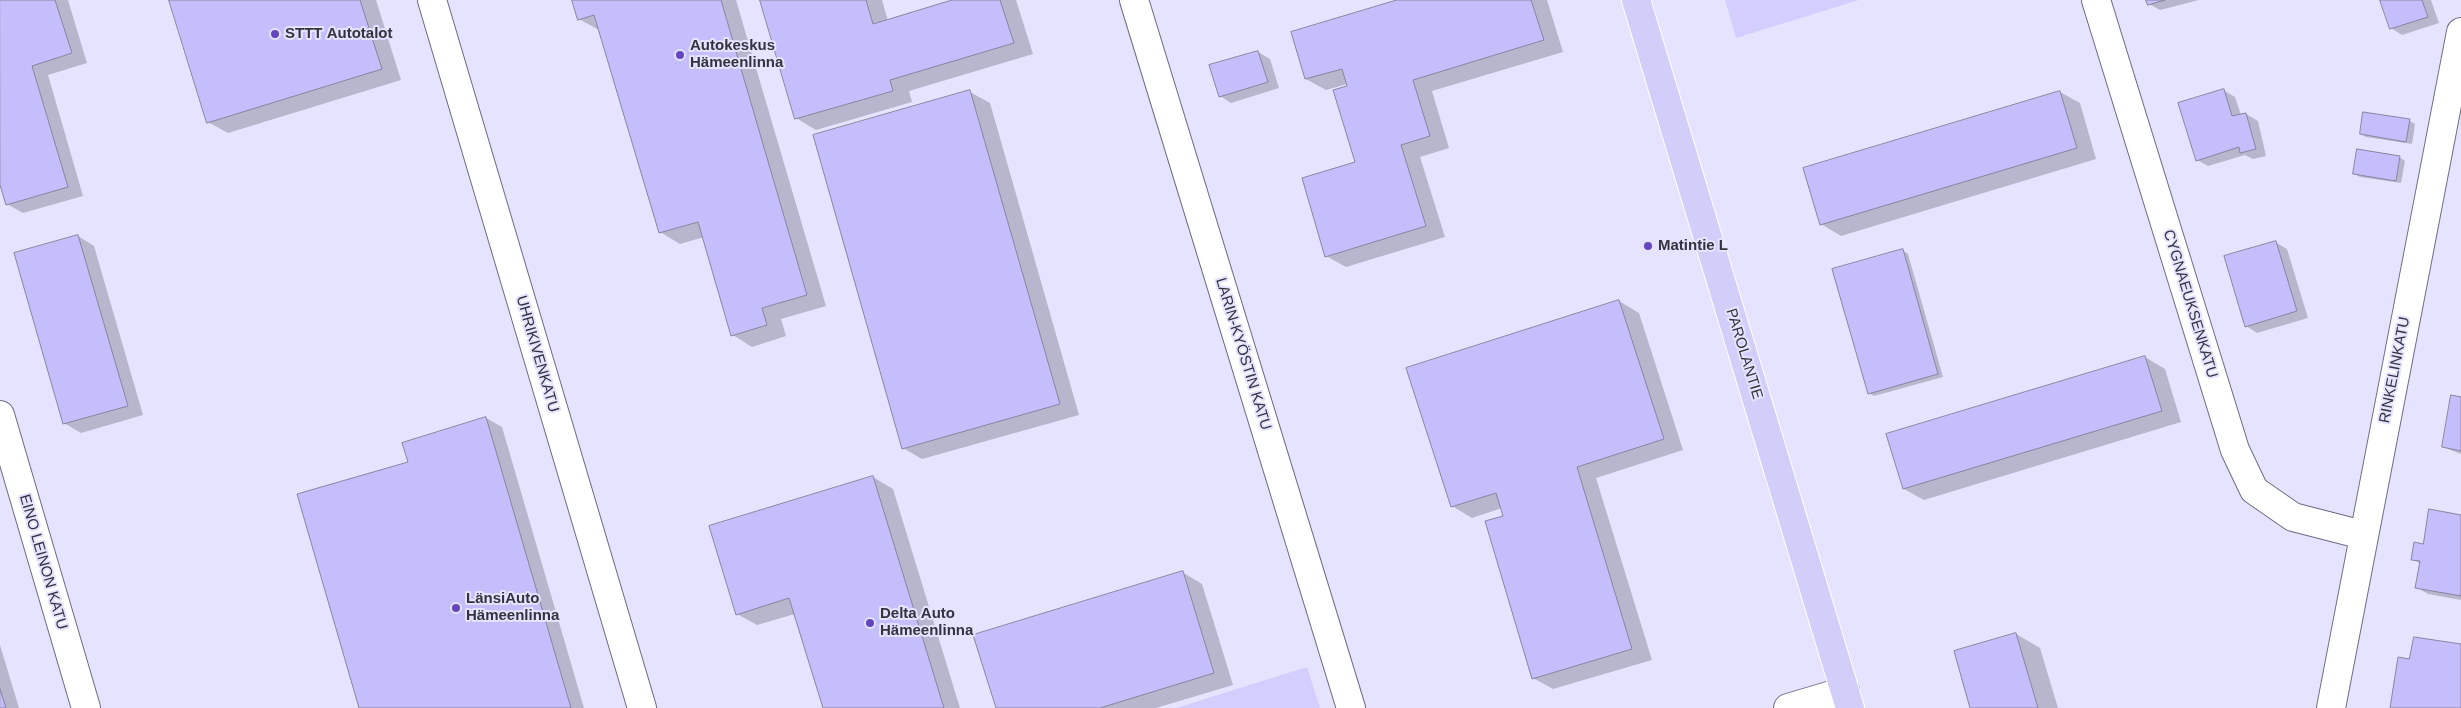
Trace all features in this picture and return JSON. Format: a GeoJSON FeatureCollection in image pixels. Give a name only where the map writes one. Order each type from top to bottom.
{"type":"FeatureCollection","features":[{"type":"Feature","properties":{"kind":"main road","name":"PAROLANTIE"},"geometry":{"type":"LineString","coordinates":[[1636,0],[1848,700]]}},
{"type":"Feature","properties":{"kind":"street","name":"UHRIKIVENKATU"},"geometry":{"type":"LineString","coordinates":[[432,0],[642,708]]}},
{"type":"Feature","properties":{"kind":"street","name":"LARIN-KYÖSTIN KATU"},"geometry":{"type":"LineString","coordinates":[[1134,0],[1351,708]]}},
{"type":"Feature","properties":{"kind":"street","name":"CYGNAEUKSENKATU"},"geometry":{"type":"LineString","coordinates":[[2096,0],[2235,450],[2254,490],[2293,517],[2363,535]]}},
{"type":"Feature","properties":{"kind":"street","name":"RINKELINKATU"},"geometry":{"type":"LineString","coordinates":[[2331,708],[2461,32]]}},
{"type":"Feature","properties":{"kind":"street","name":"EINO LEINON KATU"},"geometry":{"type":"LineString","coordinates":[[0,415],[86,708]]}},
{"type":"Feature","properties":{"kind":"street"},"geometry":{"type":"LineString","coordinates":[[1788,708],[1848,700]]}},
{"type":"Feature","properties":{"kind":"shaded area"},"geometry":{"type":"Polygon","coordinates":[[[1725,0],[1859,0],[1736,38],[1725,0]]]}},
{"type":"Feature","properties":{"kind":"shaded area"},"geometry":{"type":"Polygon","coordinates":[[[1307,667],[1320,708],[1176,708],[1307,667]]]}},
{"type":"Feature","properties":{"kind":"building"},"geometry":{"type":"Polygon","coordinates":[[[0,0],[55,0],[72,53],[32,66],[68,187],[6,205],[0,185],[0,0]]]}},
{"type":"Feature","properties":{"kind":"building","name":"STTT Autotalot"},"geometry":{"type":"Polygon","coordinates":[[[169,0],[360,0],[382,69],[207,123],[169,0]]]}},
{"type":"Feature","properties":{"kind":"building"},"geometry":{"type":"Polygon","coordinates":[[[572,0],[721,0],[807,295],[762,308],[767,325],[731,336],[698,222],[659,233],[594,15],[578,20],[572,0]]]}},
{"type":"Feature","properties":{"kind":"building"},"geometry":{"type":"Polygon","coordinates":[[[760,0],[866,0],[873,24],[952,0],[1000,0],[1014,43],[890,80],[893,91],[795,119],[760,0]]]}},
{"type":"Feature","properties":{"kind":"building"},"geometry":{"type":"Polygon","coordinates":[[[1397,0],[1531,0],[1544,40],[1413,80],[1430,136],[1401,145],[1426,226],[1325,257],[1302,178],[1355,162],[1333,90],[1347,86],[1342,69],[1305,79],[1291,32],[1397,0]]]}},
{"type":"Feature","properties":{"kind":"building"},"geometry":{"type":"Polygon","coordinates":[[[2146,0],[2165,0],[2148,5],[2146,0]]]}},
{"type":"Feature","properties":{"kind":"building"},"geometry":{"type":"Polygon","coordinates":[[[2380,0],[2422,0],[2428,17],[2390,29],[2380,0]]]}},
{"type":"Feature","properties":{"kind":"building"},"geometry":{"type":"Polygon","coordinates":[[[1258,51],[1268,82],[1219,97],[1209,65],[1258,51]]]}},
{"type":"Feature","properties":{"kind":"building"},"geometry":{"type":"Polygon","coordinates":[[[2224,89],[2232,116],[2246,113],[2256,149],[2240,153],[2239,147],[2196,161],[2178,103],[2224,89]]]}},
{"type":"Feature","properties":{"kind":"building"},"geometry":{"type":"Polygon","coordinates":[[[970,90],[1060,404],[902,449],[813,135],[970,90]]]}},
{"type":"Feature","properties":{"kind":"building"},"geometry":{"type":"Polygon","coordinates":[[[2060,91],[2077,148],[1820,225],[1803,168],[2060,91]]]}},
{"type":"Feature","properties":{"kind":"building"},"geometry":{"type":"Polygon","coordinates":[[[2363,112],[2410,119],[2406,142],[2360,134],[2363,112]]]}},
{"type":"Feature","properties":{"kind":"building"},"geometry":{"type":"Polygon","coordinates":[[[2357,149],[2400,156],[2396,181],[2353,174],[2357,149]]]}},
{"type":"Feature","properties":{"kind":"building"},"geometry":{"type":"Polygon","coordinates":[[[78,235],[128,406],[63,424],[14,253],[78,235]]]}},
{"type":"Feature","properties":{"kind":"building"},"geometry":{"type":"Polygon","coordinates":[[[2276,241],[2297,311],[2245,327],[2224,256],[2276,241]]]}},
{"type":"Feature","properties":{"kind":"building"},"geometry":{"type":"Polygon","coordinates":[[[1903,249],[1938,374],[1868,394],[1832,269],[1903,249]]]}},
{"type":"Feature","properties":{"kind":"building"},"geometry":{"type":"Polygon","coordinates":[[[1619,300],[1664,439],[1577,467],[1632,649],[1532,679],[1485,521],[1503,516],[1496,493],[1451,507],[1406,368],[1619,300]]]}},
{"type":"Feature","properties":{"kind":"building"},"geometry":{"type":"Polygon","coordinates":[[[2145,356],[2162,411],[1903,489],[1886,434],[2145,356]]]}},
{"type":"Feature","properties":{"kind":"building"},"geometry":{"type":"Polygon","coordinates":[[[2451,395],[2461,397],[2461,451],[2442,447],[2451,395]]]}},
{"type":"Feature","properties":{"kind":"building"},"geometry":{"type":"Polygon","coordinates":[[[486,417],[571,708],[359,708],[297,494],[408,462],[402,443],[486,417]]]}},
{"type":"Feature","properties":{"kind":"building"},"geometry":{"type":"Polygon","coordinates":[[[873,476],[944,708],[823,708],[789,598],[736,615],[709,526],[873,476]]]}},
{"type":"Feature","properties":{"kind":"building"},"geometry":{"type":"Polygon","coordinates":[[[2429,509],[2461,515],[2461,596],[2415,588],[2420,561],[2411,560],[2414,542],[2423,544],[2429,509]]]}},
{"type":"Feature","properties":{"kind":"building"},"geometry":{"type":"Polygon","coordinates":[[[1183,571],[1214,673],[1100,708],[996,708],[973,635],[1183,571]]]}},
{"type":"Feature","properties":{"kind":"building"},"geometry":{"type":"Polygon","coordinates":[[[2016,633],[2038,708],[1970,708],[1954,651],[2016,633]]]}},
{"type":"Feature","properties":{"kind":"building"},"geometry":{"type":"Polygon","coordinates":[[[2414,637],[2461,644],[2461,708],[2390,708],[2398,657],[2409,659],[2414,637]]]}},
{"type":"Feature","properties":{"kind":"building"},"geometry":{"type":"Polygon","coordinates":[[[0,689],[6,708],[0,708],[0,689]]]}},
{"type":"Feature","properties":{"kind":"place","name":"STTT Autotalot"},"geometry":{"type":"Point","coordinates":[275,34]}},
{"type":"Feature","properties":{"kind":"place","name":"Autokeskus Hämeenlinna"},"geometry":{"type":"Point","coordinates":[680,55]}},
{"type":"Feature","properties":{"kind":"place","name":"Matintie L"},"geometry":{"type":"Point","coordinates":[1648,246]}},
{"type":"Feature","properties":{"kind":"place","name":"LänsiAuto Hämeenlinna"},"geometry":{"type":"Point","coordinates":[456,608]}},
{"type":"Feature","properties":{"kind":"place","name":"Delta Auto Hämeenlinna"},"geometry":{"type":"Point","coordinates":[870,623]}}]}
